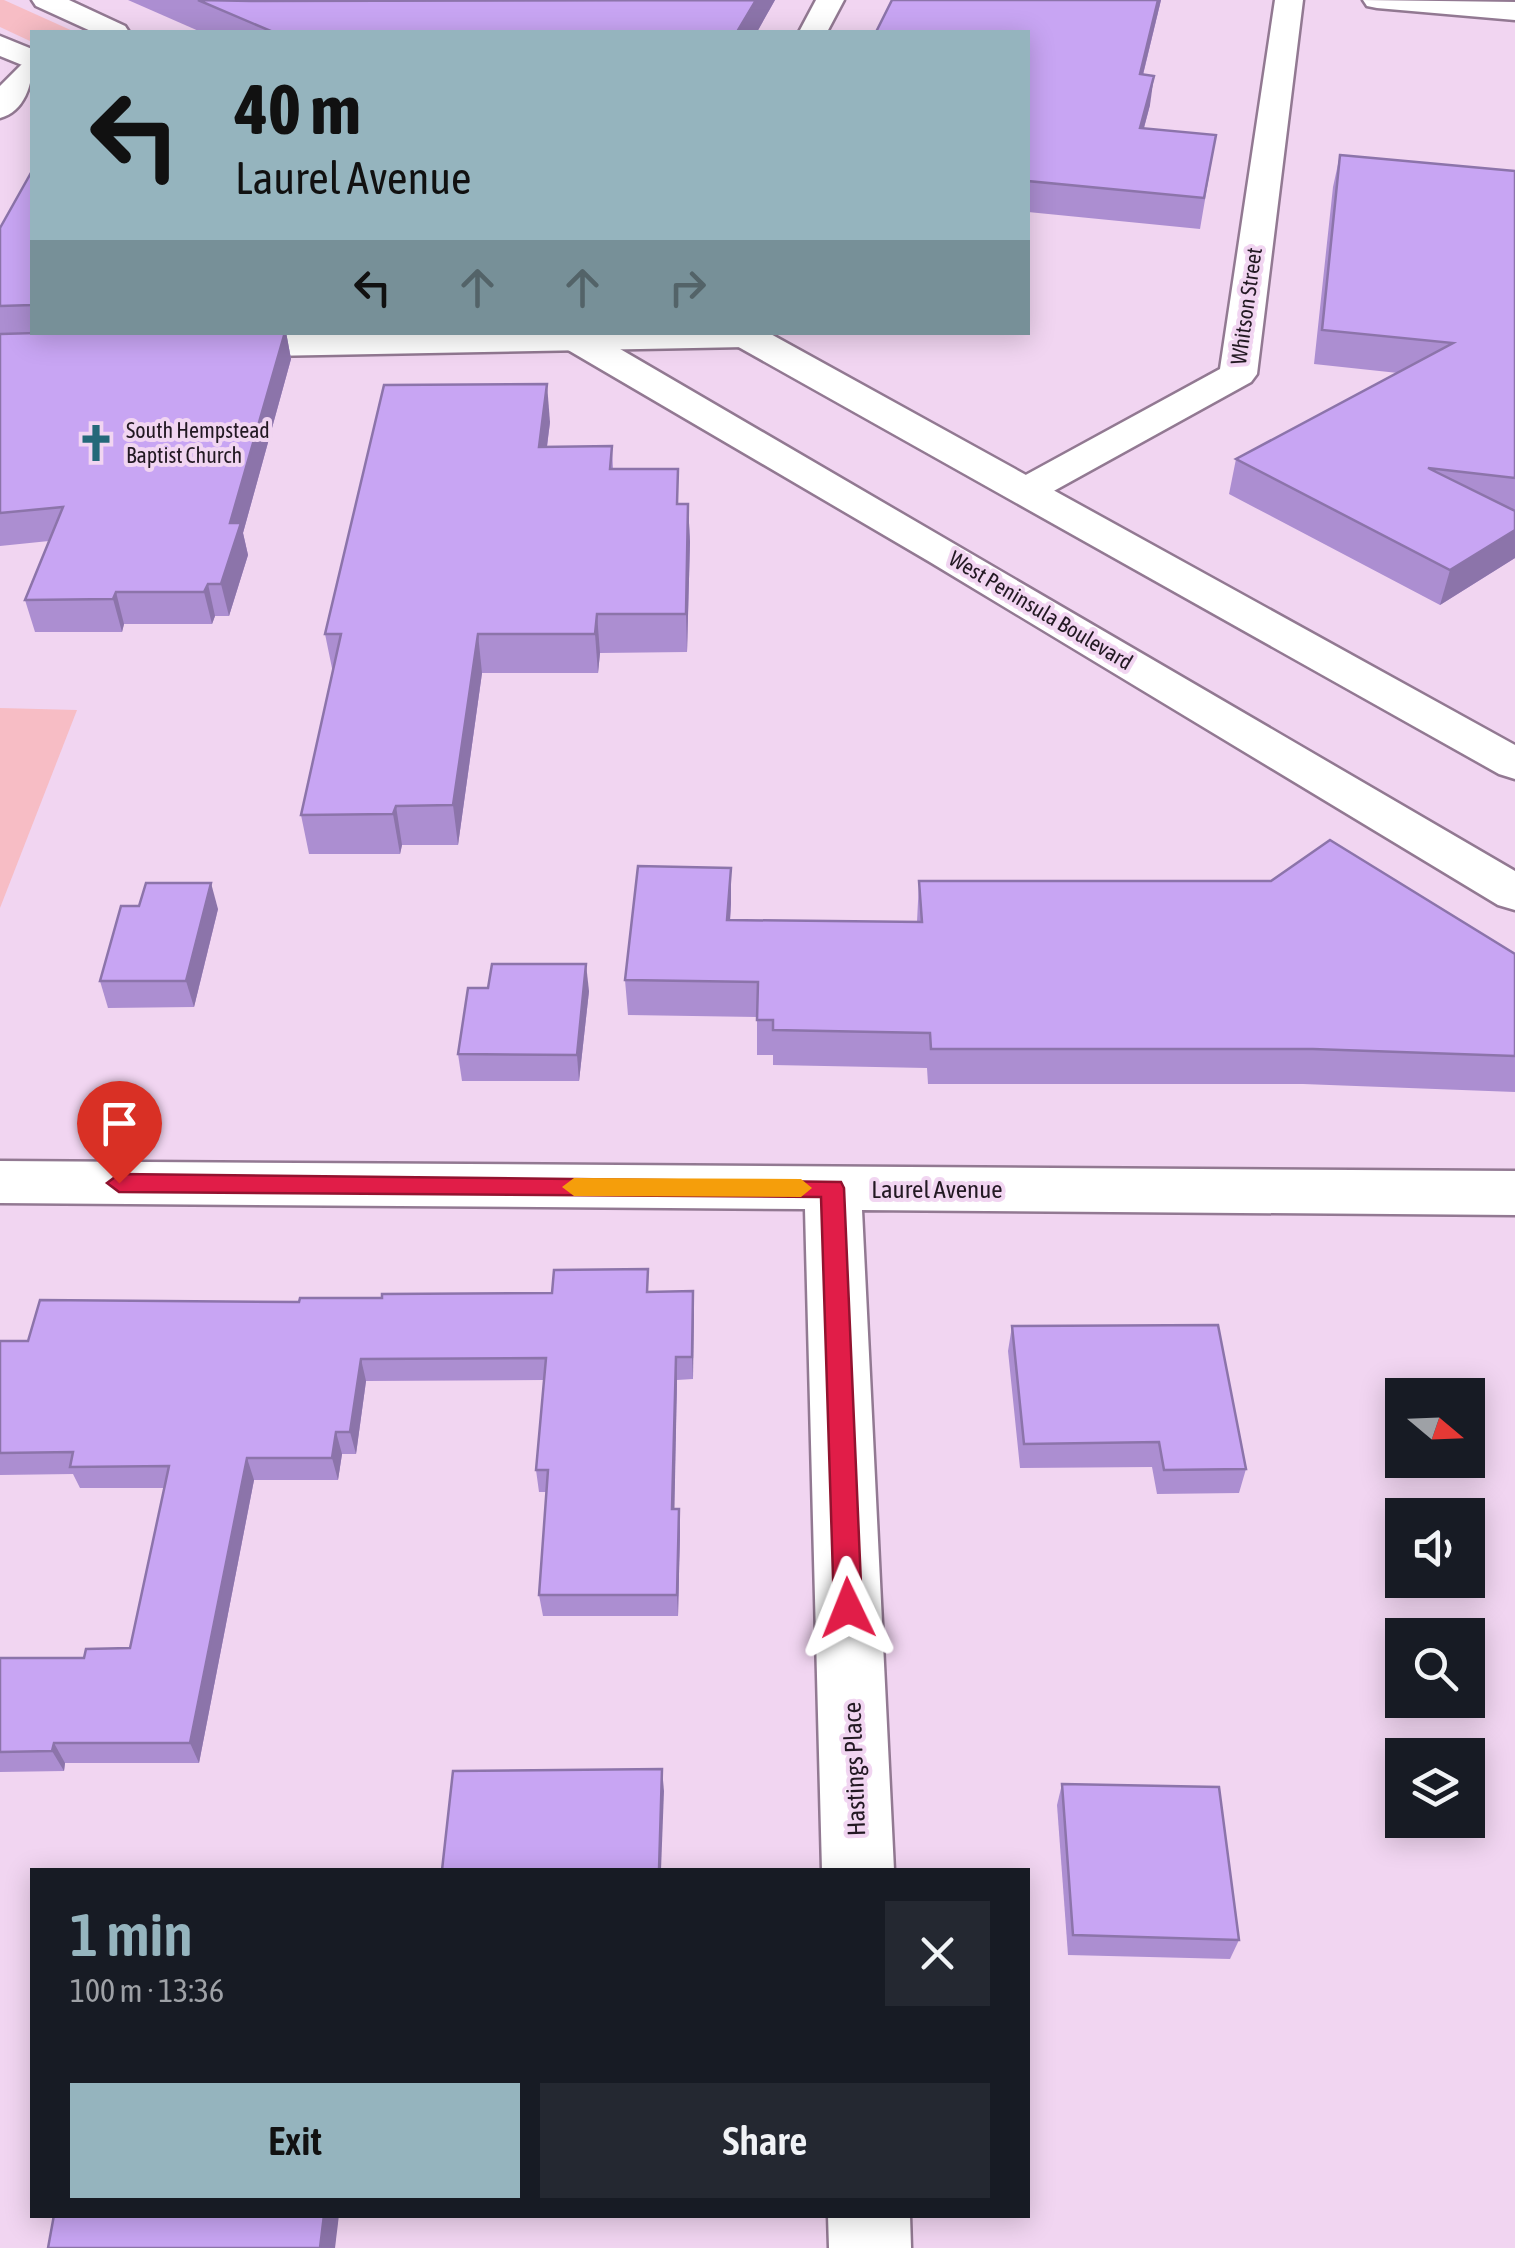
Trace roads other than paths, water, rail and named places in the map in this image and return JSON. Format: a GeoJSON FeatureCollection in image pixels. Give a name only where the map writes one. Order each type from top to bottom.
{"type":"FeatureCollection","features":[{"type":"Feature","properties":{"kind":"street"},"geometry":{"type":"LineString","coordinates":[[46,0],[111,30]]}},
{"type":"Feature","properties":{"kind":"street"},"geometry":{"type":"LineString","coordinates":[[815,30],[830,0]]}},
{"type":"Feature","properties":{"kind":"street","name":"Whitson Street"},"geometry":{"type":"LineString","coordinates":[[1027,490],[1238,374],[1289,0]]}},
{"type":"Feature","properties":{"kind":"street"},"geometry":{"type":"LineString","coordinates":[[1376,0],[1515,11]]}},
{"type":"Feature","properties":{"kind":"street"},"geometry":{"type":"LineString","coordinates":[[0,45],[30,59]]}},
{"type":"Feature","properties":{"kind":"street"},"geometry":{"type":"LineString","coordinates":[[3,98],[30,73]]}},
{"type":"Feature","properties":{"kind":"street"},"geometry":{"type":"LineString","coordinates":[[186,347],[656,335]]}},
{"type":"Feature","properties":{"kind":"street"},"geometry":{"type":"LineString","coordinates":[[744,335],[1515,764]]}},
{"type":"Feature","properties":{"kind":"street","name":"West Peninsula Boulevard"},"geometry":{"type":"LineString","coordinates":[[570,336],[1515,892]]}},
{"type":"Feature","properties":{"kind":"street","name":"Laurel Avenue"},"geometry":{"type":"LineString","coordinates":[[0,1182],[1515,1193]]}},
{"type":"Feature","properties":{"kind":"street","name":"Hastings Place"},"geometry":{"type":"LineString","coordinates":[[833,1188],[858,1868]]}},
{"type":"Feature","properties":{"kind":"street"},"geometry":{"type":"LineString","coordinates":[[869,2218],[870,2248]]}},
{"type":"Feature","properties":{"kind":"place","name":"South Hempstead Baptist Church"},"geometry":{"type":"Point","coordinates":[96,443]}}]}
